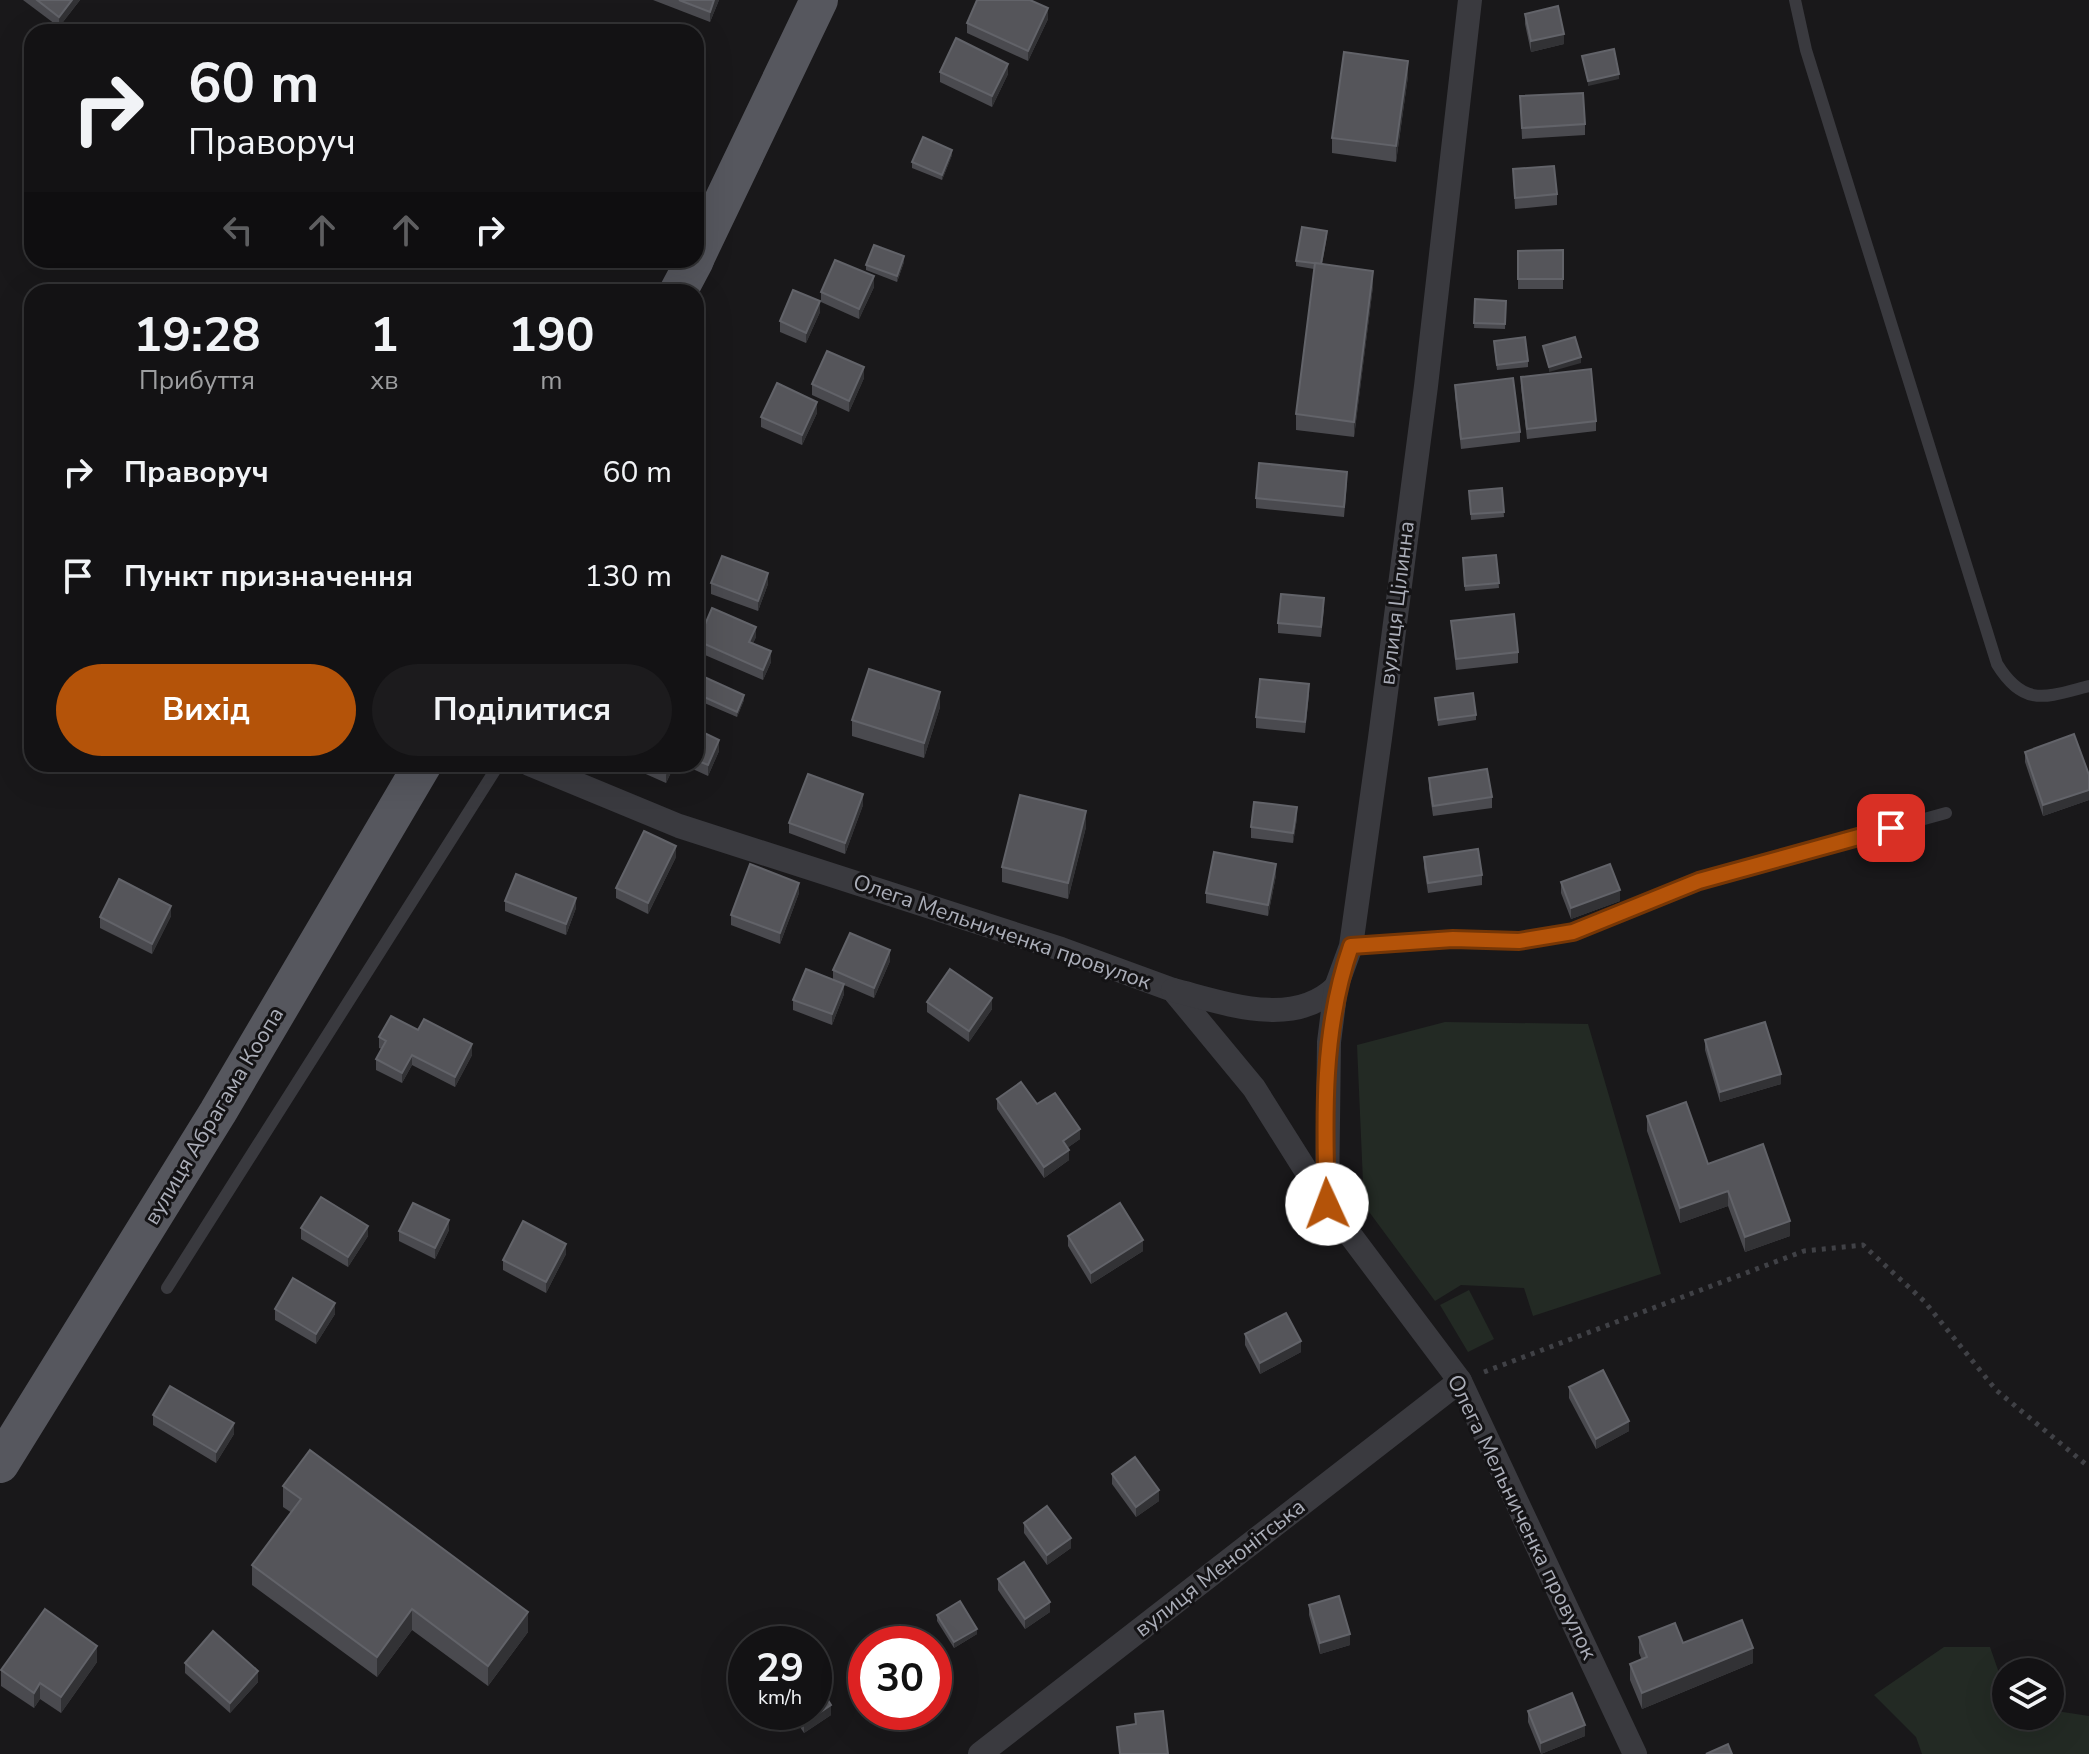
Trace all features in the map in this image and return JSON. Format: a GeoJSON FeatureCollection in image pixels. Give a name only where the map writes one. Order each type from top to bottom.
{"type":"FeatureCollection","features":[{"type":"Feature","properties":{"kind":"main road"},"geometry":{"type":"LineString","coordinates":[[704,240],[819,0]]}},
{"type":"Feature","properties":{"kind":"main road","name":"вулиця Абрагама Коопа"},"geometry":{"type":"LineString","coordinates":[[0,1464],[218,1112],[418,772]]}},
{"type":"Feature","properties":{"kind":"street","name":"вулиця Цілинна"},"geometry":{"type":"LineString","coordinates":[[1327,1204],[1329,1042],[1336,987],[1351,946],[1426,386],[1470,0]]}},
{"type":"Feature","properties":{"kind":"street","name":"Олега Мельниченка провулок"},"geometry":{"type":"LineString","coordinates":[[548,772],[679,826],[1061,949],[1173,990],[1254,1088],[1327,1204],[1460,1381],[1635,1754]]}},
{"type":"Feature","properties":{"kind":"street"},"geometry":{"type":"LineString","coordinates":[[1173,990],[1250,1009],[1275,1009],[1321,1002],[1336,987]]}},
{"type":"Feature","properties":{"kind":"street","name":"вулиця Менонітська"},"geometry":{"type":"LineString","coordinates":[[980,1754],[1460,1381]]}},
{"type":"Feature","properties":{"kind":"lane"},"geometry":{"type":"LineString","coordinates":[[1795,0],[1806,50],[1997,664],[2006,679],[2032,696],[2046,698],[2089,686]]}},
{"type":"Feature","properties":{"kind":"lane"},"geometry":{"type":"LineString","coordinates":[[167,1288],[494,772]]}},
{"type":"Feature","properties":{"kind":"lane"},"geometry":{"type":"LineString","coordinates":[[1351,946],[1453,939],[1519,941],[1573,932],[1699,881],[1946,813]]}},
{"type":"Feature","properties":{"kind":"path"},"geometry":{"type":"LineString","coordinates":[[1460,1381],[1804,1251],[1863,1245],[1924,1301],[1996,1390],[2089,1467]]}},
{"type":"Feature","properties":{"kind":"shaded area"},"geometry":{"type":"Polygon","coordinates":[[[1445,1022],[1588,1024],[1661,1274],[1533,1316],[1524,1288],[1461,1285],[1435,1301],[1364,1205],[1357,1045],[1445,1022]]]}},
{"type":"Feature","properties":{"kind":"shaded area"},"geometry":{"type":"Polygon","coordinates":[[[1469,1290],[1494,1339],[1468,1352],[1440,1305],[1469,1290]]]}},
{"type":"Feature","properties":{"kind":"shaded area"},"geometry":{"type":"Polygon","coordinates":[[[1944,1647],[1990,1647],[1994,1658],[1992,1730],[2064,1730],[2064,1712],[2089,1716],[2089,1754],[1922,1754],[1916,1737],[1874,1695],[1944,1647]]]}},
{"type":"Feature","properties":{"kind":"building"},"geometry":{"type":"Polygon","coordinates":[[[37,0],[72,0],[59,17],[37,0]]]}},
{"type":"Feature","properties":{"kind":"building"},"geometry":{"type":"Polygon","coordinates":[[[679,0],[714,0],[710,12],[679,0]]]}},
{"type":"Feature","properties":{"kind":"building"},"geometry":{"type":"Polygon","coordinates":[[[977,0],[1030,0],[1048,8],[1028,51],[967,23],[977,0]]]}},
{"type":"Feature","properties":{"kind":"building"},"geometry":{"type":"Polygon","coordinates":[[[1558,6],[1564,34],[1531,41],[1525,14],[1558,6]]]}},
{"type":"Feature","properties":{"kind":"building"},"geometry":{"type":"Polygon","coordinates":[[[956,38],[1008,64],[992,96],[940,72],[956,38]]]}},
{"type":"Feature","properties":{"kind":"building"},"geometry":{"type":"Polygon","coordinates":[[[1614,49],[1619,74],[1588,81],[1582,56],[1614,49]]]}},
{"type":"Feature","properties":{"kind":"building"},"geometry":{"type":"Polygon","coordinates":[[[1344,52],[1408,61],[1396,146],[1332,138],[1344,52]]]}},
{"type":"Feature","properties":{"kind":"building"},"geometry":{"type":"Polygon","coordinates":[[[1583,93],[1585,124],[1522,128],[1520,96],[1583,93]]]}},
{"type":"Feature","properties":{"kind":"building"},"geometry":{"type":"Polygon","coordinates":[[[923,137],[952,150],[942,175],[912,162],[923,137]]]}},
{"type":"Feature","properties":{"kind":"building"},"geometry":{"type":"Polygon","coordinates":[[[1554,166],[1557,194],[1515,198],[1513,169],[1554,166]]]}},
{"type":"Feature","properties":{"kind":"building"},"geometry":{"type":"Polygon","coordinates":[[[1302,227],[1327,231],[1321,264],[1296,261],[1302,227]]]}},
{"type":"Feature","properties":{"kind":"building"},"geometry":{"type":"Polygon","coordinates":[[[874,245],[904,256],[897,276],[866,265],[874,245]]]}},
{"type":"Feature","properties":{"kind":"building"},"geometry":{"type":"Polygon","coordinates":[[[1563,250],[1563,279],[1518,279],[1518,251],[1563,250]]]}},
{"type":"Feature","properties":{"kind":"building"},"geometry":{"type":"Polygon","coordinates":[[[835,260],[874,276],[859,309],[821,292],[835,260]]]}},
{"type":"Feature","properties":{"kind":"building"},"geometry":{"type":"Polygon","coordinates":[[[1315,263],[1373,271],[1354,422],[1296,414],[1315,263]]]}},
{"type":"Feature","properties":{"kind":"building"},"geometry":{"type":"Polygon","coordinates":[[[793,290],[820,301],[806,333],[780,321],[793,290]]]}},
{"type":"Feature","properties":{"kind":"building"},"geometry":{"type":"Polygon","coordinates":[[[1475,299],[1506,301],[1505,324],[1474,323],[1475,299]]]}},
{"type":"Feature","properties":{"kind":"building"},"geometry":{"type":"Polygon","coordinates":[[[1525,337],[1528,361],[1497,365],[1494,341],[1525,337]]]}},
{"type":"Feature","properties":{"kind":"building"},"geometry":{"type":"Polygon","coordinates":[[[1575,337],[1581,357],[1549,367],[1543,346],[1575,337]]]}},
{"type":"Feature","properties":{"kind":"building"},"geometry":{"type":"Polygon","coordinates":[[[827,351],[864,367],[849,401],[812,384],[827,351]]]}},
{"type":"Feature","properties":{"kind":"building"},"geometry":{"type":"Polygon","coordinates":[[[1591,369],[1596,421],[1527,429],[1521,377],[1591,369]]]}},
{"type":"Feature","properties":{"kind":"building"},"geometry":{"type":"Polygon","coordinates":[[[1513,378],[1520,432],[1461,439],[1455,385],[1513,378]]]}},
{"type":"Feature","properties":{"kind":"building"},"geometry":{"type":"Polygon","coordinates":[[[777,383],[817,402],[802,435],[761,417],[777,383]]]}},
{"type":"Feature","properties":{"kind":"building"},"geometry":{"type":"Polygon","coordinates":[[[1259,463],[1347,472],[1344,507],[1256,498],[1259,463]]]}},
{"type":"Feature","properties":{"kind":"building"},"geometry":{"type":"Polygon","coordinates":[[[1502,488],[1504,512],[1471,514],[1469,491],[1502,488]]]}},
{"type":"Feature","properties":{"kind":"building"},"geometry":{"type":"Polygon","coordinates":[[[1496,555],[1499,583],[1465,586],[1463,558],[1496,555]]]}},
{"type":"Feature","properties":{"kind":"building"},"geometry":{"type":"Polygon","coordinates":[[[722,556],[768,573],[758,601],[711,583],[722,556]]]}},
{"type":"Feature","properties":{"kind":"building"},"geometry":{"type":"Polygon","coordinates":[[[1281,594],[1324,598],[1321,627],[1278,623],[1281,594]]]}},
{"type":"Feature","properties":{"kind":"building"},"geometry":{"type":"Polygon","coordinates":[[[712,608],[756,627],[749,642],[771,651],[763,670],[704,644],[704,627],[712,608]]]}},
{"type":"Feature","properties":{"kind":"building"},"geometry":{"type":"Polygon","coordinates":[[[1514,614],[1518,652],[1456,659],[1451,621],[1514,614]]]}},
{"type":"Feature","properties":{"kind":"building"},"geometry":{"type":"Polygon","coordinates":[[[869,669],[940,692],[924,743],[852,720],[869,669]]]}},
{"type":"Feature","properties":{"kind":"building"},"geometry":{"type":"Polygon","coordinates":[[[704,677],[744,695],[737,712],[704,697],[704,677]]]}},
{"type":"Feature","properties":{"kind":"building"},"geometry":{"type":"Polygon","coordinates":[[[1260,679],[1309,684],[1305,722],[1256,717],[1260,679]]]}},
{"type":"Feature","properties":{"kind":"building"},"geometry":{"type":"Polygon","coordinates":[[[1473,693],[1476,715],[1438,720],[1435,698],[1473,693]]]}},
{"type":"Feature","properties":{"kind":"building"},"geometry":{"type":"Polygon","coordinates":[[[704,733],[719,740],[708,765],[704,763],[704,733]]]}},
{"type":"Feature","properties":{"kind":"building"},"geometry":{"type":"Polygon","coordinates":[[[2074,734],[2089,775],[2089,790],[2043,805],[2025,752],[2074,734]]]}},
{"type":"Feature","properties":{"kind":"building"},"geometry":{"type":"Polygon","coordinates":[[[1487,769],[1492,797],[1433,806],[1429,778],[1487,769]]]}},
{"type":"Feature","properties":{"kind":"building"},"geometry":{"type":"Polygon","coordinates":[[[808,774],[863,794],[845,843],[789,823],[808,774]]]}},
{"type":"Feature","properties":{"kind":"building"},"geometry":{"type":"Polygon","coordinates":[[[1020,795],[1086,811],[1068,883],[1002,867],[1020,795]]]}},
{"type":"Feature","properties":{"kind":"building"},"geometry":{"type":"Polygon","coordinates":[[[1254,802],[1297,807],[1293,833],[1251,827],[1254,802]]]}},
{"type":"Feature","properties":{"kind":"building"},"geometry":{"type":"Polygon","coordinates":[[[644,831],[676,846],[648,903],[616,888],[644,831]]]}},
{"type":"Feature","properties":{"kind":"building"},"geometry":{"type":"Polygon","coordinates":[[[1478,849],[1482,875],[1428,883],[1424,857],[1478,849]]]}},
{"type":"Feature","properties":{"kind":"building"},"geometry":{"type":"Polygon","coordinates":[[[1214,852],[1276,864],[1268,905],[1206,893],[1214,852]]]}},
{"type":"Feature","properties":{"kind":"building"},"geometry":{"type":"Polygon","coordinates":[[[750,864],[799,883],[780,933],[731,915],[750,864]]]}},
{"type":"Feature","properties":{"kind":"building"},"geometry":{"type":"Polygon","coordinates":[[[1610,864],[1620,890],[1571,908],[1561,882],[1610,864]]]}},
{"type":"Feature","properties":{"kind":"building"},"geometry":{"type":"Polygon","coordinates":[[[516,874],[576,898],[566,924],[505,901],[516,874]]]}},
{"type":"Feature","properties":{"kind":"building"},"geometry":{"type":"Polygon","coordinates":[[[119,879],[171,906],[152,944],[100,917],[119,879]]]}},
{"type":"Feature","properties":{"kind":"building"},"geometry":{"type":"Polygon","coordinates":[[[850,933],[890,950],[874,988],[833,970],[850,933]]]}},
{"type":"Feature","properties":{"kind":"building"},"geometry":{"type":"Polygon","coordinates":[[[806,969],[844,984],[832,1014],[793,1000],[806,969]]]}},
{"type":"Feature","properties":{"kind":"building"},"geometry":{"type":"Polygon","coordinates":[[[950,969],[992,998],[969,1031],[927,1002],[950,969]]]}},
{"type":"Feature","properties":{"kind":"building"},"geometry":{"type":"Polygon","coordinates":[[[391,1016],[418,1030],[424,1019],[472,1044],[455,1077],[412,1055],[402,1073],[376,1059],[386,1041],[379,1037],[391,1016]]]}},
{"type":"Feature","properties":{"kind":"building"},"geometry":{"type":"Polygon","coordinates":[[[1765,1022],[1781,1074],[1720,1092],[1705,1040],[1765,1022]]]}},
{"type":"Feature","properties":{"kind":"building"},"geometry":{"type":"Polygon","coordinates":[[[1021,1082],[1037,1104],[1055,1093],[1080,1129],[1063,1141],[1069,1150],[1044,1167],[997,1099],[1021,1082]]]}},
{"type":"Feature","properties":{"kind":"building"},"geometry":{"type":"Polygon","coordinates":[[[1686,1102],[1708,1164],[1763,1144],[1790,1221],[1745,1237],[1728,1191],[1680,1208],[1647,1116],[1686,1102]]]}},
{"type":"Feature","properties":{"kind":"building"},"geometry":{"type":"Polygon","coordinates":[[[321,1197],[368,1226],[348,1257],[301,1228],[321,1197]]]}},
{"type":"Feature","properties":{"kind":"building"},"geometry":{"type":"Polygon","coordinates":[[[413,1203],[449,1220],[435,1248],[399,1231],[413,1203]]]}},
{"type":"Feature","properties":{"kind":"building"},"geometry":{"type":"Polygon","coordinates":[[[1120,1203],[1143,1240],[1091,1273],[1068,1236],[1120,1203]]]}},
{"type":"Feature","properties":{"kind":"building"},"geometry":{"type":"Polygon","coordinates":[[[523,1221],[566,1244],[546,1282],[503,1260],[523,1221]]]}},
{"type":"Feature","properties":{"kind":"building"},"geometry":{"type":"Polygon","coordinates":[[[293,1278],[335,1303],[316,1334],[275,1309],[293,1278]]]}},
{"type":"Feature","properties":{"kind":"building"},"geometry":{"type":"Polygon","coordinates":[[[1286,1313],[1301,1341],[1260,1363],[1245,1334],[1286,1313]]]}},
{"type":"Feature","properties":{"kind":"building"},"geometry":{"type":"Polygon","coordinates":[[[1603,1370],[1629,1421],[1596,1439],[1569,1387],[1603,1370]]]}},
{"type":"Feature","properties":{"kind":"building"},"geometry":{"type":"Polygon","coordinates":[[[170,1386],[234,1423],[216,1452],[153,1415],[170,1386]]]}},
{"type":"Feature","properties":{"kind":"building"},"geometry":{"type":"Polygon","coordinates":[[[310,1450],[528,1612],[488,1666],[412,1609],[377,1657],[252,1565],[301,1499],[283,1486],[310,1450]]]}},
{"type":"Feature","properties":{"kind":"building"},"geometry":{"type":"Polygon","coordinates":[[[1135,1457],[1159,1490],[1136,1507],[1112,1474],[1135,1457]]]}},
{"type":"Feature","properties":{"kind":"building"},"geometry":{"type":"Polygon","coordinates":[[[1047,1506],[1071,1538],[1047,1555],[1024,1523],[1047,1506]]]}},
{"type":"Feature","properties":{"kind":"building"},"geometry":{"type":"Polygon","coordinates":[[[1024,1562],[1050,1602],[1025,1619],[998,1579],[1024,1562]]]}},
{"type":"Feature","properties":{"kind":"building"},"geometry":{"type":"Polygon","coordinates":[[[1339,1596],[1350,1634],[1320,1643],[1309,1605],[1339,1596]]]}},
{"type":"Feature","properties":{"kind":"building"},"geometry":{"type":"Polygon","coordinates":[[[960,1601],[977,1629],[954,1642],[952,1626],[944,1626],[937,1615],[960,1601]]]}},
{"type":"Feature","properties":{"kind":"building"},"geometry":{"type":"Polygon","coordinates":[[[45,1609],[97,1646],[61,1697],[40,1683],[34,1693],[1,1670],[45,1609]]]}},
{"type":"Feature","properties":{"kind":"building"},"geometry":{"type":"Polygon","coordinates":[[[1742,1620],[1753,1648],[1642,1693],[1630,1664],[1647,1657],[1639,1637],[1675,1623],[1683,1643],[1742,1620]]]}},
{"type":"Feature","properties":{"kind":"building"},"geometry":{"type":"Polygon","coordinates":[[[213,1631],[258,1671],[230,1703],[185,1663],[213,1631]]]}},
{"type":"Feature","properties":{"kind":"building"},"geometry":{"type":"Polygon","coordinates":[[[1572,1693],[1585,1725],[1541,1743],[1528,1711],[1572,1693]]]}},
{"type":"Feature","properties":{"kind":"building"},"geometry":{"type":"Polygon","coordinates":[[[1163,1711],[1168,1754],[1120,1754],[1117,1727],[1136,1724],[1135,1714],[1163,1711]]]}},
{"type":"Feature","properties":{"kind":"building"},"geometry":{"type":"Polygon","coordinates":[[[1728,1744],[1732,1754],[1706,1754],[1728,1744]]]}},
{"type":"Feature","properties":{"kind":"route"},"geometry":{"type":"LineString","coordinates":[[1327,1204],[1325,1144],[1329,1042],[1336,987],[1351,946],[1453,939],[1519,941],[1573,932],[1699,881],[1891,828]]}}]}
